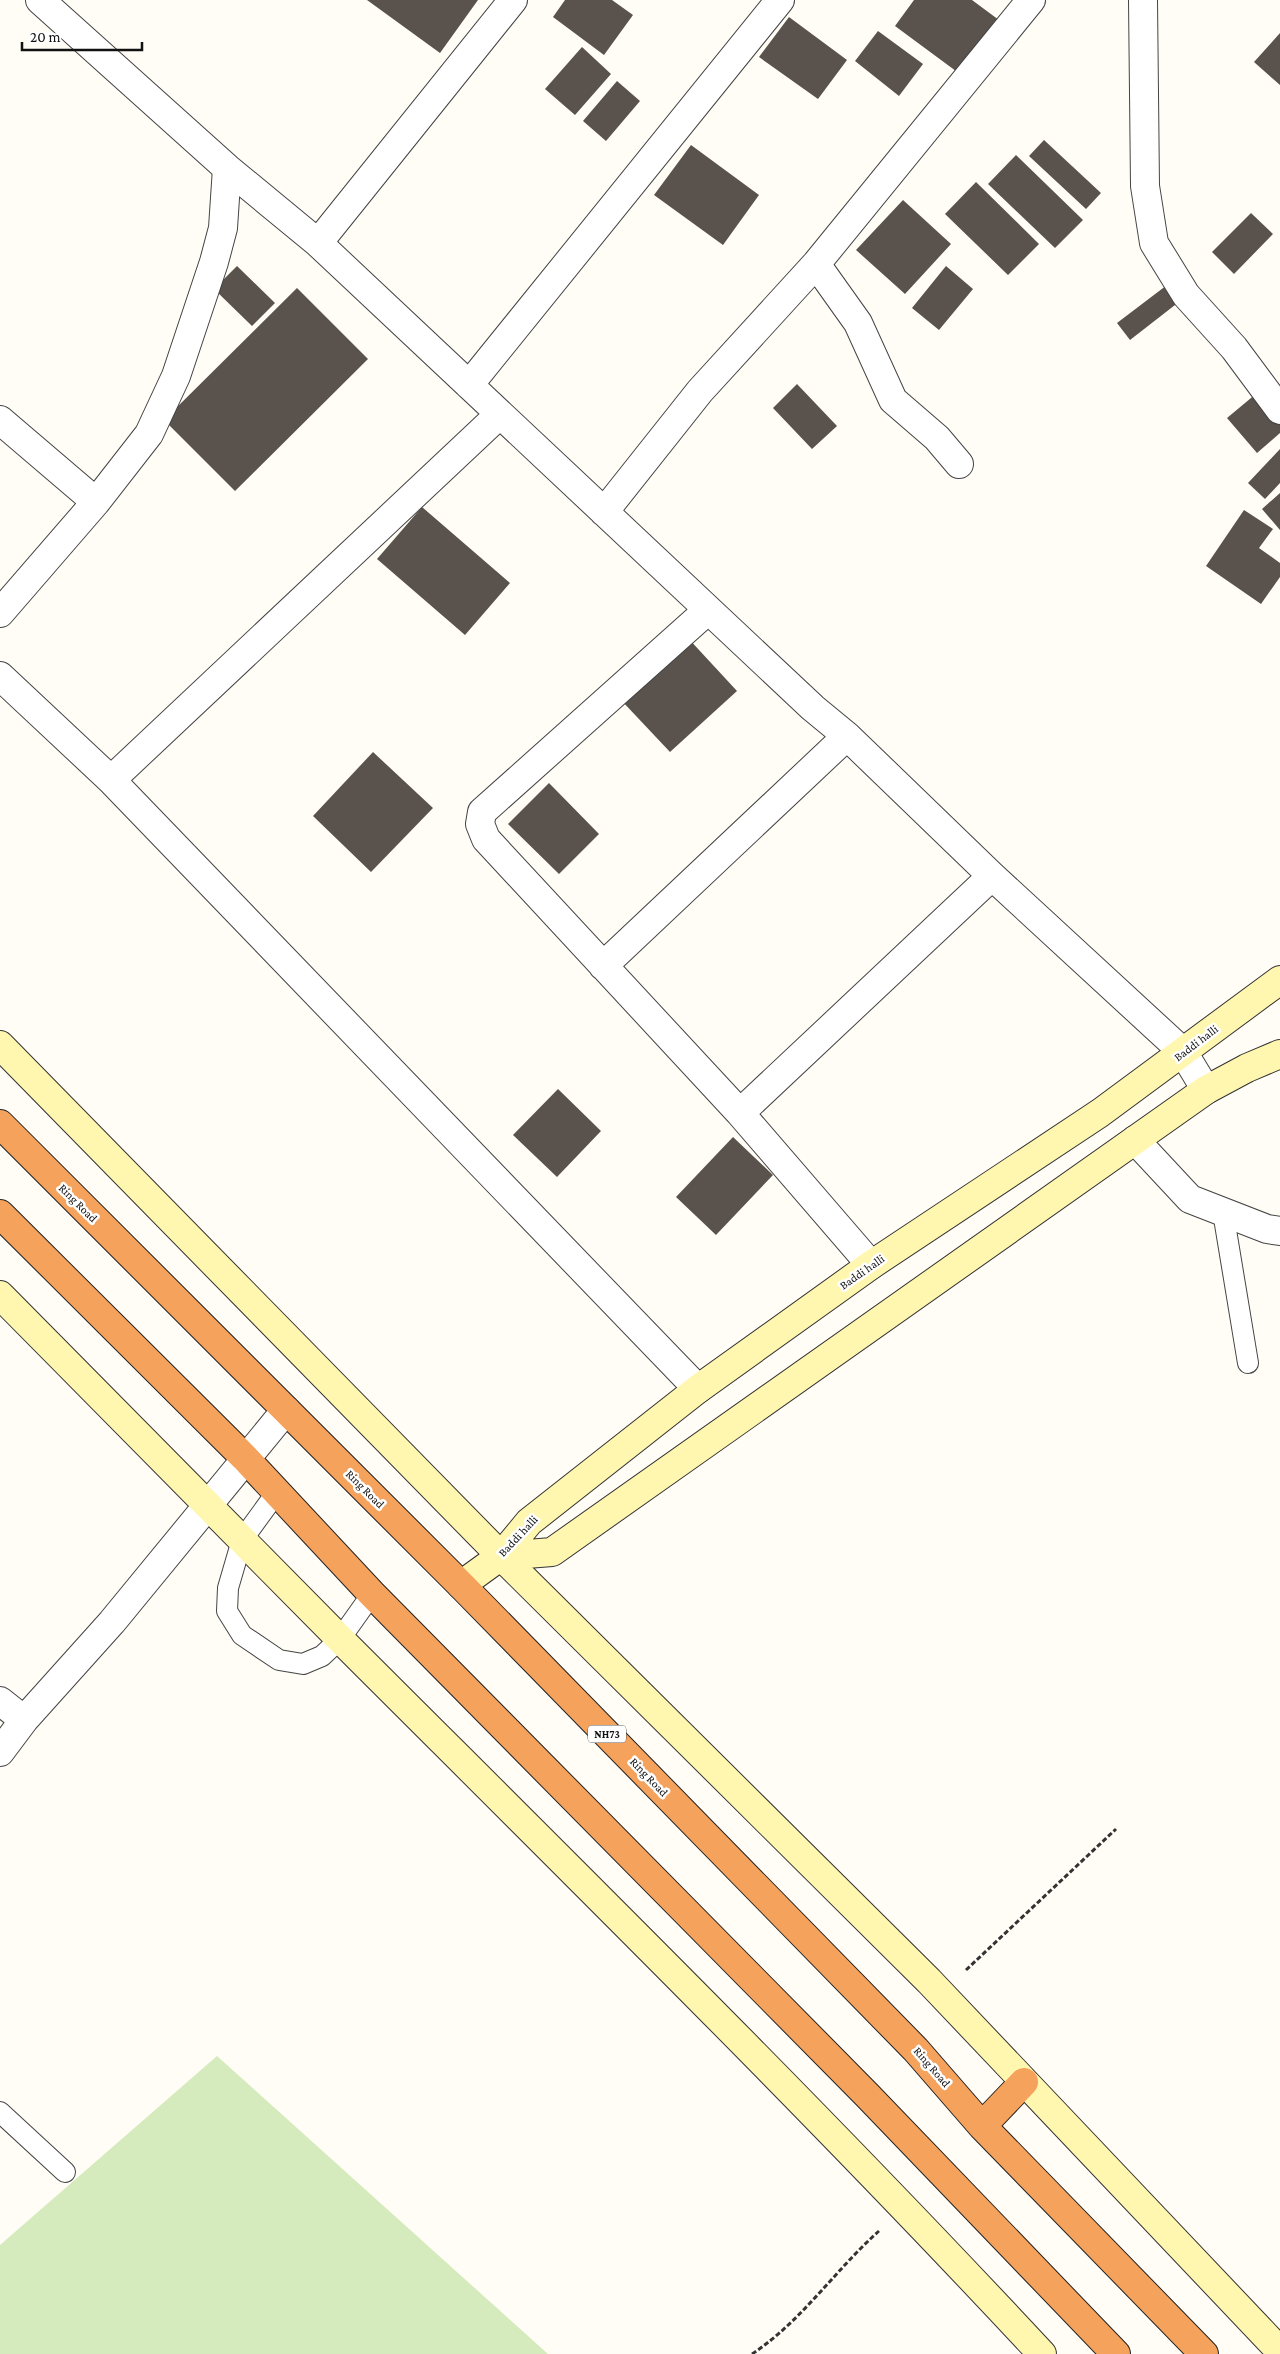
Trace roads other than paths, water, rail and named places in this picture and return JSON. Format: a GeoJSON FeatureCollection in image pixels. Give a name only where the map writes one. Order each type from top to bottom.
{"type":"FeatureCollection","features":[{"type":"Feature","properties":{"kind":"highway","name":"Ring Road"},"geometry":{"type":"LineString","coordinates":[[0,1124],[461,1585],[916,2050],[982,2126],[1204,2354]]}},
{"type":"Feature","properties":{"kind":"highway"},"geometry":{"type":"LineString","coordinates":[[0,1214],[245,1458],[372,1594],[867,2095],[1116,2354]]}},
{"type":"Feature","properties":{"kind":"highway"},"geometry":{"type":"LineString","coordinates":[[982,2126],[1024,2082]]}},
{"type":"Feature","properties":{"kind":"street"},"geometry":{"type":"LineString","coordinates":[[40,0],[228,168],[318,243],[708,610],[813,708],[846,736],[992,876],[1183,1052],[1206,1090]]}},
{"type":"Feature","properties":{"kind":"street"},"geometry":{"type":"LineString","coordinates":[[318,243],[513,0]]}},
{"type":"Feature","properties":{"kind":"street"},"geometry":{"type":"LineString","coordinates":[[469,385],[780,0]]}},
{"type":"Feature","properties":{"kind":"street"},"geometry":{"type":"LineString","coordinates":[[604,512],[700,391],[816,264],[1031,0]]}},
{"type":"Feature","properties":{"kind":"street"},"geometry":{"type":"LineString","coordinates":[[1144,0],[1145,186],[1154,243],[1186,295],[1234,348],[1280,410]]}},
{"type":"Feature","properties":{"kind":"street"},"geometry":{"type":"LineString","coordinates":[[0,613],[96,502],[149,434],[176,376],[214,262],[223,228],[228,168]]}},
{"type":"Feature","properties":{"kind":"street"},"geometry":{"type":"LineString","coordinates":[[816,264],[858,323],[893,400],[937,438],[960,464]]}},
{"type":"Feature","properties":{"kind":"street"},"geometry":{"type":"LineString","coordinates":[[111,780],[500,414]]}},
{"type":"Feature","properties":{"kind":"street"},"geometry":{"type":"LineString","coordinates":[[0,420],[96,502]]}},
{"type":"Feature","properties":{"kind":"street"},"geometry":{"type":"LineString","coordinates":[[708,610],[482,812],[480,824],[486,839],[740,1113],[871,1265]]}},
{"type":"Feature","properties":{"kind":"street"},"geometry":{"type":"LineString","coordinates":[[0,676],[111,780],[698,1389]]}},
{"type":"Feature","properties":{"kind":"street"},"geometry":{"type":"LineString","coordinates":[[603,966],[846,736]]}},
{"type":"Feature","properties":{"kind":"street"},"geometry":{"type":"LineString","coordinates":[[740,1113],[992,876]]}},
{"type":"Feature","properties":{"kind":"street","name":"Baddi halli"},"geometry":{"type":"LineString","coordinates":[[461,1585],[501,1556],[529,1522],[698,1389],[871,1265],[1100,1113],[1280,980]]}},
{"type":"Feature","properties":{"kind":"street"},"geometry":{"type":"LineString","coordinates":[[0,1045],[501,1556],[941,1994],[1280,2351]]}},
{"type":"Feature","properties":{"kind":"street"},"geometry":{"type":"LineString","coordinates":[[501,1556],[552,1552],[1206,1090],[1280,1054]]}},
{"type":"Feature","properties":{"kind":"street"},"geometry":{"type":"LineString","coordinates":[[1135,1140],[1190,1199],[1267,1229],[1280,1231]]}},
{"type":"Feature","properties":{"kind":"street"},"geometry":{"type":"LineString","coordinates":[[0,1295],[340,1639],[650,1947],[905,2206],[1042,2354]]}},
{"type":"Feature","properties":{"kind":"street"},"geometry":{"type":"LineString","coordinates":[[0,1752],[24,1720],[112,1622],[286,1410]]}},
{"type":"Feature","properties":{"kind":"street"},"geometry":{"type":"LineString","coordinates":[[0,1701],[24,1720]]}},
{"type":"Feature","properties":{"kind":"lane"},"geometry":{"type":"LineString","coordinates":[[1223,1212],[1248,1363]]}},
{"type":"Feature","properties":{"kind":"lane"},"geometry":{"type":"LineString","coordinates":[[277,1492],[242,1540],[228,1588],[227,1611],[242,1635],[279,1660],[303,1664],[322,1656],[340,1639],[372,1594]]}},
{"type":"Feature","properties":{"kind":"lane"},"geometry":{"type":"LineString","coordinates":[[0,2112],[65,2172]]}}]}
